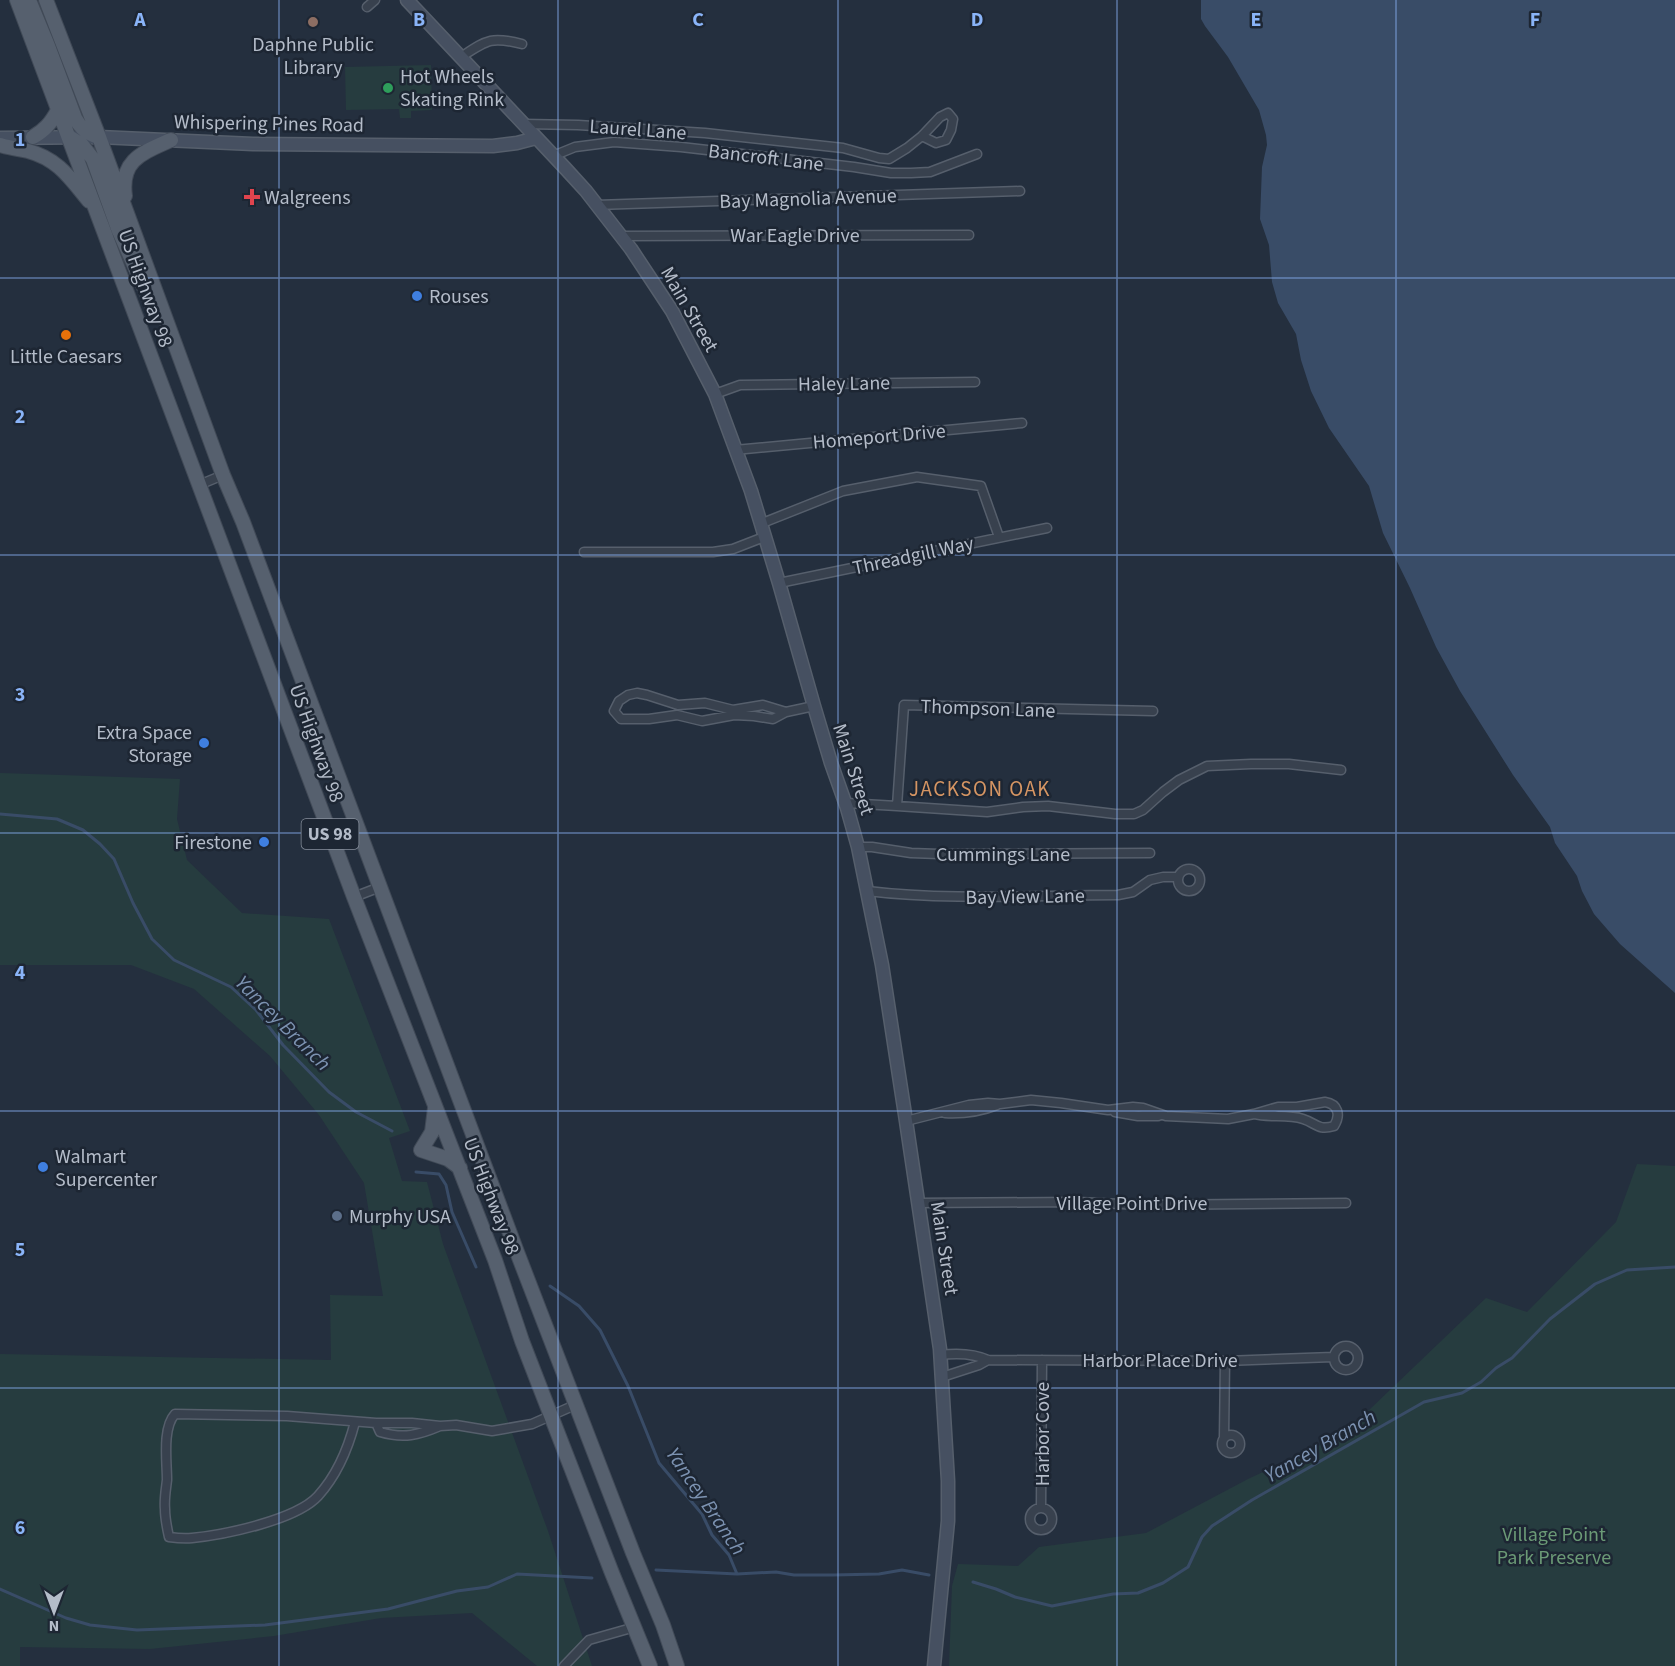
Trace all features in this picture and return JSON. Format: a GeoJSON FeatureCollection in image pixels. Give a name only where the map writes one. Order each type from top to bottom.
{"type":"FeatureCollection","features":[{"type":"Feature","properties":{"kind":"main road","name":"US Highway 98"},"geometry":{"type":"LineString","coordinates":[[17,0],[354,897],[506,1288],[522,1341],[650,1666]]}},
{"type":"Feature","properties":{"kind":"main road"},"geometry":{"type":"LineString","coordinates":[[29,0],[75,118],[87,133],[99,137]]}},
{"type":"Feature","properties":{"kind":"main road","name":"US Highway 98"},"geometry":{"type":"LineString","coordinates":[[46,0],[575,1405],[677,1666]]}},
{"type":"Feature","properties":{"kind":"main road","name":"Main Street"},"geometry":{"type":"LineString","coordinates":[[407,0],[524,124],[621,236],[672,311],[715,394],[751,491],[858,847],[880,957],[906,1121],[940,1355],[948,1481],[948,1521],[934,1666]]}},
{"type":"Feature","properties":{"kind":"main road"},"geometry":{"type":"LineString","coordinates":[[33,137],[44,131],[58,110]]}},
{"type":"Feature","properties":{"kind":"main road"},"geometry":{"type":"LineString","coordinates":[[69,137],[82,145],[93,159],[119,231],[149,300],[177,347]]}},
{"type":"Feature","properties":{"kind":"main road","name":"Whispering Pines Road"},"geometry":{"type":"LineString","coordinates":[[0,138],[99,137],[253,144],[493,146],[536,138]]}},
{"type":"Feature","properties":{"kind":"main road"},"geometry":{"type":"LineString","coordinates":[[128,216],[124,184],[126,173],[137,157],[171,140]]}},
{"type":"Feature","properties":{"kind":"main road"},"geometry":{"type":"LineString","coordinates":[[0,145],[28,151],[54,163],[65,171],[97,211]]}},
{"type":"Feature","properties":{"kind":"main road"},"geometry":{"type":"LineString","coordinates":[[436,1105],[432,1132],[422,1150],[448,1159],[460,1167]]}},
{"type":"Feature","properties":{"kind":"street"},"geometry":{"type":"LineString","coordinates":[[367,8],[375,0]]}},
{"type":"Feature","properties":{"kind":"street"},"geometry":{"type":"LineString","coordinates":[[461,57],[485,41],[506,40],[522,44]]}},
{"type":"Feature","properties":{"kind":"street","name":"Laurel Lane"},"geometry":{"type":"LineString","coordinates":[[524,124],[636,128],[716,135],[843,148],[889,159],[922,136]]}},
{"type":"Feature","properties":{"kind":"street","name":"Bancroft Lane"},"geometry":{"type":"LineString","coordinates":[[553,156],[575,147],[614,142],[854,166],[891,173],[911,173],[930,172],[976,154]]}},
{"type":"Feature","properties":{"kind":"street","name":"Bay Magnolia Avenue"},"geometry":{"type":"LineString","coordinates":[[596,205],[1020,190]]}},
{"type":"Feature","properties":{"kind":"street","name":"War Eagle Drive"},"geometry":{"type":"LineString","coordinates":[[621,236],[969,235]]}},
{"type":"Feature","properties":{"kind":"street","name":"Haley Lane"},"geometry":{"type":"LineString","coordinates":[[715,394],[740,385],[975,382]]}},
{"type":"Feature","properties":{"kind":"street","name":"Homeport Drive"},"geometry":{"type":"LineString","coordinates":[[735,450],[1022,423]]}},
{"type":"Feature","properties":{"kind":"street"},"geometry":{"type":"LineString","coordinates":[[198,485],[223,475]]}},
{"type":"Feature","properties":{"kind":"street"},"geometry":{"type":"LineString","coordinates":[[760,524],[843,491],[917,477],[981,486],[999,537]]}},
{"type":"Feature","properties":{"kind":"street","name":"Threadgill Way"},"geometry":{"type":"LineString","coordinates":[[779,583],[1047,528]]}},
{"type":"Feature","properties":{"kind":"street"},"geometry":{"type":"LineString","coordinates":[[584,552],[713,552],[733,549],[764,537]]}},
{"type":"Feature","properties":{"kind":"street"},"geometry":{"type":"LineString","coordinates":[[734,712],[702,721],[677,715],[649,719],[621,719],[614,711],[619,701],[628,695],[637,693],[678,705],[705,704],[773,719],[786,712],[814,706]]}},
{"type":"Feature","properties":{"kind":"street"},"geometry":{"type":"LineString","coordinates":[[677,715],[678,705]]}},
{"type":"Feature","properties":{"kind":"street","name":"Thompson Lane"},"geometry":{"type":"LineString","coordinates":[[897,806],[904,705],[1152,711]]}},
{"type":"Feature","properties":{"kind":"street"},"geometry":{"type":"LineString","coordinates":[[846,803],[987,812],[1048,806],[1134,814],[1143,810],[1179,780],[1207,766],[1289,764],[1341,770]]}},
{"type":"Feature","properties":{"kind":"street","name":"Cummings Lane"},"geometry":{"type":"LineString","coordinates":[[858,847],[939,854],[1150,853]]}},
{"type":"Feature","properties":{"kind":"street","name":"Bay View Lane"},"geometry":{"type":"LineString","coordinates":[[867,891],[978,897],[1118,895],[1133,892],[1150,880],[1178,877]]}},
{"type":"Feature","properties":{"kind":"street"},"geometry":{"type":"LineString","coordinates":[[354,897],[380,887]]}},
{"type":"Feature","properties":{"kind":"street"},"geometry":{"type":"LineString","coordinates":[[906,1121],[937,1112],[965,1114],[1000,1104],[1031,1100],[1108,1110],[1143,1108],[1166,1116],[1228,1119],[1278,1107],[1297,1107],[1325,1102],[1335,1105],[1338,1110],[1334,1126],[1320,1128],[1303,1119],[1254,1114]]}},
{"type":"Feature","properties":{"kind":"street","name":"Village Point Drive"},"geometry":{"type":"LineString","coordinates":[[918,1203],[1077,1202],[1143,1205],[1346,1203]]}},
{"type":"Feature","properties":{"kind":"street","name":"Harbor Place Drive"},"geometry":{"type":"LineString","coordinates":[[940,1355],[953,1353],[978,1355],[988,1360],[1225,1361],[1333,1357]]}},
{"type":"Feature","properties":{"kind":"street","name":"Harbor Place Drive"},"geometry":{"type":"LineString","coordinates":[[942,1377],[988,1360]]}},
{"type":"Feature","properties":{"kind":"street","name":"Harbor Cove"},"geometry":{"type":"LineString","coordinates":[[1041,1508],[1042,1360]]}},
{"type":"Feature","properties":{"kind":"street"},"geometry":{"type":"LineString","coordinates":[[1224,1438],[1225,1361]]}},
{"type":"Feature","properties":{"kind":"street"},"geometry":{"type":"LineString","coordinates":[[355,1422],[344,1456],[334,1474],[317,1497],[299,1510],[232,1531],[190,1538],[169,1537],[165,1508],[167,1440],[169,1424],[175,1414],[286,1416],[355,1422],[456,1425],[492,1431],[532,1424],[575,1405]]}},
{"type":"Feature","properties":{"kind":"street"},"geometry":{"type":"LineString","coordinates":[[376,1423],[380,1432],[394,1436],[423,1433],[440,1426]]}},
{"type":"Feature","properties":{"kind":"street"},"geometry":{"type":"LineString","coordinates":[[564,1666],[589,1640],[635,1627]]}},
{"type":"Feature","properties":{"kind":"green space","name":"Hot Wheels Skating Rink"},"geometry":{"type":"Polygon","coordinates":[[[431,65],[432,110],[411,111],[411,118],[400,118],[399,109],[346,110],[345,67],[431,65]]]}},
{"type":"Feature","properties":{"kind":"green space"},"geometry":{"type":"Polygon","coordinates":[[[0,773],[180,779],[177,819],[187,860],[242,913],[329,919],[410,1131],[389,1138],[402,1181],[427,1182],[443,1244],[548,1531],[592,1666],[537,1666],[472,1613],[381,1618],[274,1636],[150,1649],[20,1647],[20,1666],[0,1666],[0,1354],[331,1360],[330,1295],[383,1296],[364,1183],[319,1115],[270,1056],[194,989],[131,965],[0,965],[0,773]]]}},
{"type":"Feature","properties":{"kind":"green space","name":"Village Point Park Preserve"},"geometry":{"type":"Polygon","coordinates":[[[1637,1164],[1675,1166],[1675,1666],[949,1666],[952,1586],[958,1564],[1018,1566],[1039,1547],[1146,1533],[1248,1479],[1344,1434],[1486,1298],[1527,1312],[1616,1222],[1637,1164]]]}},
{"type":"Feature","properties":{"kind":"water"},"geometry":{"type":"Polygon","coordinates":[[[1201,0],[1675,0],[1675,993],[1620,944],[1594,914],[1577,876],[1555,843],[1550,827],[1513,775],[1460,691],[1436,647],[1383,533],[1369,486],[1329,428],[1311,391],[1296,334],[1278,303],[1272,282],[1269,245],[1260,219],[1262,167],[1267,145],[1259,110],[1228,57],[1201,19],[1201,0]]]}},
{"type":"Feature","properties":{"kind":"waterway","name":"Yancey Branch"},"geometry":{"type":"LineString","coordinates":[[0,814],[57,819],[83,830],[114,859],[152,939],[174,960],[231,987],[256,1010],[283,1045],[329,1092],[356,1112],[392,1131]]}},
{"type":"Feature","properties":{"kind":"waterway","name":"Yancey Branch"},"geometry":{"type":"LineString","coordinates":[[416,1172],[439,1174],[446,1185],[452,1212],[476,1267]]}},
{"type":"Feature","properties":{"kind":"waterway","name":"Yancey Branch"},"geometry":{"type":"LineString","coordinates":[[973,1582],[1015,1597],[1052,1606],[1113,1594],[1138,1593],[1163,1583],[1188,1567],[1202,1537],[1212,1526],[1252,1500],[1424,1402],[1462,1393],[1481,1382],[1496,1368],[1512,1358],[1550,1319],[1595,1284],[1627,1270],[1675,1267]]}},
{"type":"Feature","properties":{"kind":"waterway","name":"Yancey Branch"},"geometry":{"type":"LineString","coordinates":[[550,1286],[579,1306],[600,1330],[628,1386],[659,1463],[702,1514],[712,1535],[729,1555],[737,1574],[776,1572],[794,1575],[879,1574],[902,1570],[929,1575]]}},
{"type":"Feature","properties":{"kind":"waterway"},"geometry":{"type":"LineString","coordinates":[[656,1570],[737,1574]]}},
{"type":"Feature","properties":{"kind":"waterway"},"geometry":{"type":"LineString","coordinates":[[0,1589],[66,1618],[90,1625],[137,1630],[265,1625],[388,1609],[457,1591],[488,1587],[517,1574],[592,1578]]}},
{"type":"Feature","properties":{"kind":"place","name":"Daphne Public Library"},"geometry":{"type":"Point","coordinates":[313,22]}},
{"type":"Feature","properties":{"kind":"place","name":"Hot Wheels Skating Rink"},"geometry":{"type":"Point","coordinates":[388,88]}},
{"type":"Feature","properties":{"kind":"place","name":"Walgreens"},"geometry":{"type":"Point","coordinates":[252,197]}},
{"type":"Feature","properties":{"kind":"place","name":"Rouses"},"geometry":{"type":"Point","coordinates":[417,296]}},
{"type":"Feature","properties":{"kind":"place","name":"Little Caesars"},"geometry":{"type":"Point","coordinates":[66,335]}},
{"type":"Feature","properties":{"kind":"place","name":"Extra Space Storage"},"geometry":{"type":"Point","coordinates":[204,743]}},
{"type":"Feature","properties":{"kind":"place","name":"Firestone"},"geometry":{"type":"Point","coordinates":[264,842]}},
{"type":"Feature","properties":{"kind":"place","name":"Walmart Supercenter"},"geometry":{"type":"Point","coordinates":[43,1167]}},
{"type":"Feature","properties":{"kind":"place","name":"Murphy USA"},"geometry":{"type":"Point","coordinates":[337,1216]}},
{"type":"Feature","properties":{"kind":"district","name":"JACKSON OAK"},"geometry":{"type":"Point","coordinates":[980,789]}}]}
